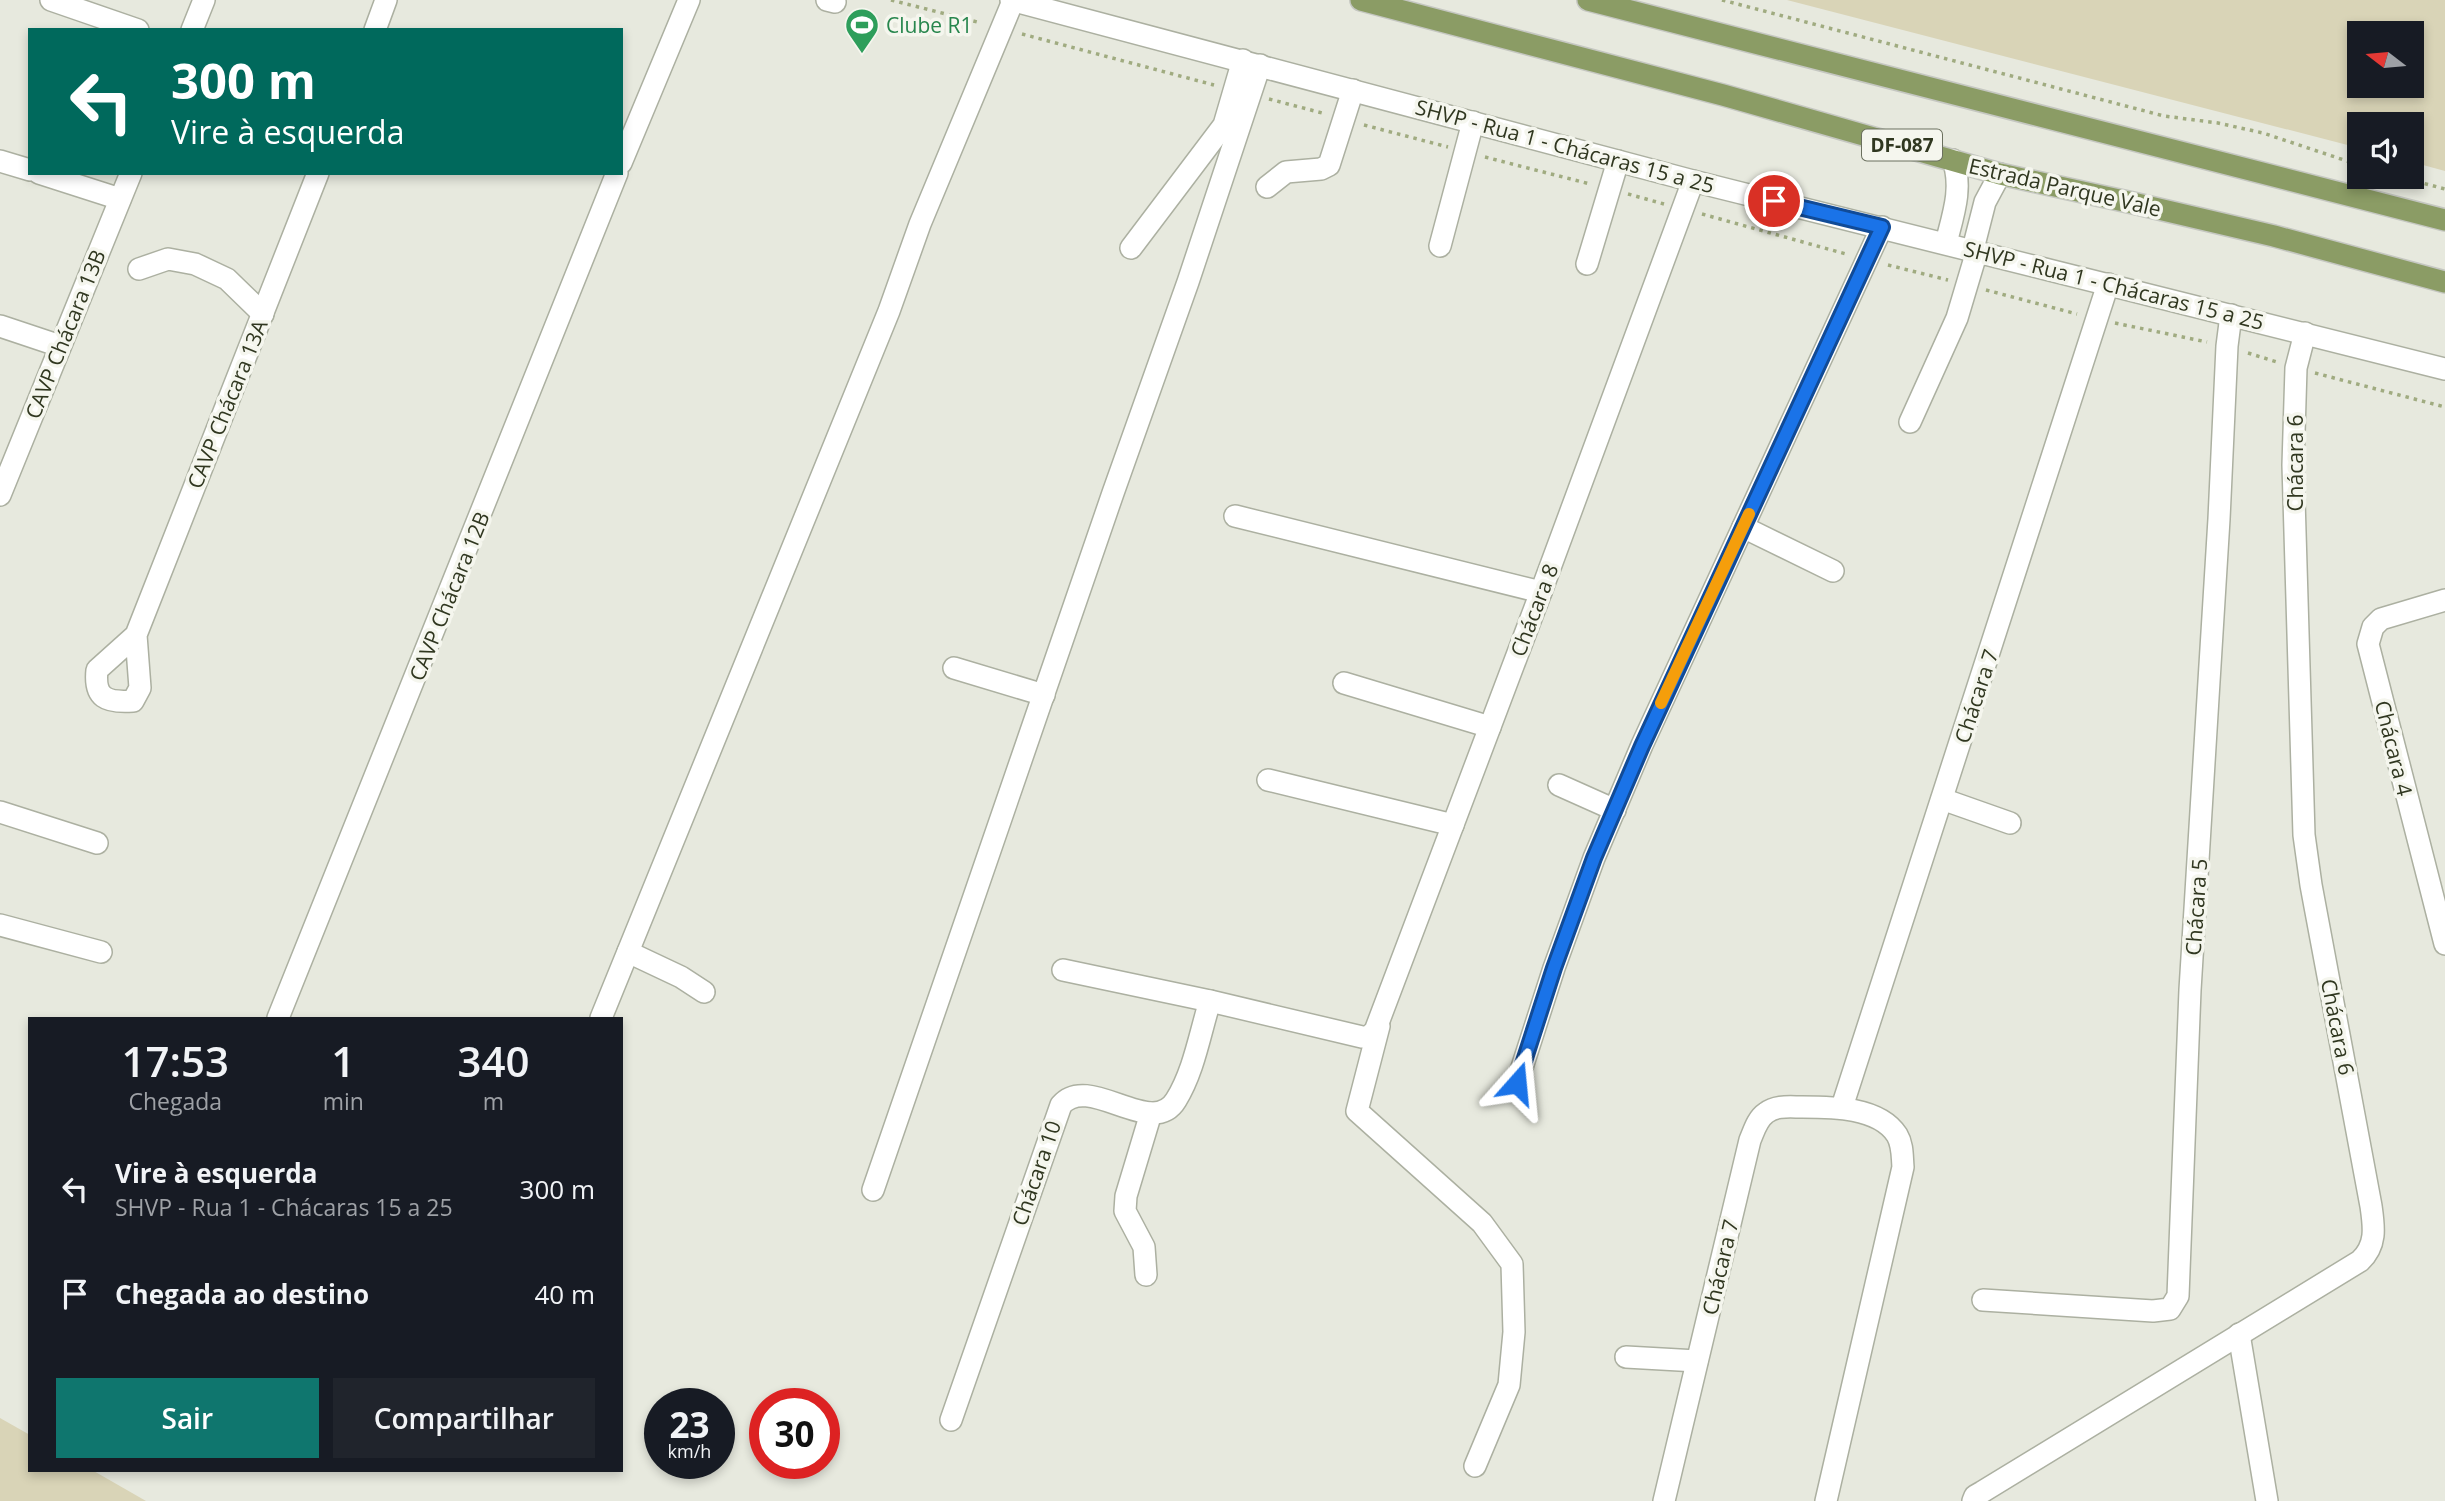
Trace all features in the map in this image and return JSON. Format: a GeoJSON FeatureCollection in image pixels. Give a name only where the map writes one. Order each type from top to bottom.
{"type":"FeatureCollection","features":[{"type":"Feature","properties":{"kind":"main road","name":"Estrada Parque Vale"},"geometry":{"type":"LineString","coordinates":[[1361,0],[1723,95],[2000,174],[2235,227],[2445,282]]}},
{"type":"Feature","properties":{"kind":"main road"},"geometry":{"type":"LineString","coordinates":[[1588,0],[2445,220]]}},
{"type":"Feature","properties":{"kind":"street"},"geometry":{"type":"LineString","coordinates":[[51,0],[132,28]]}},
{"type":"Feature","properties":{"kind":"street"},"geometry":{"type":"LineString","coordinates":[[193,28],[204,0]]}},
{"type":"Feature","properties":{"kind":"street"},"geometry":{"type":"LineString","coordinates":[[376,28],[386,0]]}},
{"type":"Feature","properties":{"kind":"street"},"geometry":{"type":"LineString","coordinates":[[623,158],[689,0]]}},
{"type":"Feature","properties":{"kind":"street"},"geometry":{"type":"LineString","coordinates":[[601,1017],[889,311],[920,224],[1012,0]]}},
{"type":"Feature","properties":{"kind":"street","name":"SHVP - Rua 1 - Chácaras 15 a 25"},"geometry":{"type":"LineString","coordinates":[[1012,0],[1693,181],[2445,369]]}},
{"type":"Feature","properties":{"kind":"street"},"geometry":{"type":"LineString","coordinates":[[1131,248],[1224,125],[1252,63]]}},
{"type":"Feature","properties":{"kind":"street"},"geometry":{"type":"LineString","coordinates":[[873,1190],[1188,282],[1252,63]]}},
{"type":"Feature","properties":{"kind":"street"},"geometry":{"type":"LineString","coordinates":[[1267,187],[1286,172],[1321,169],[1329,165],[1353,90]]}},
{"type":"Feature","properties":{"kind":"street"},"geometry":{"type":"LineString","coordinates":[[1440,247],[1473,122]]}},
{"type":"Feature","properties":{"kind":"street"},"geometry":{"type":"LineString","coordinates":[[1946,243],[1959,188],[1953,160]]}},
{"type":"Feature","properties":{"kind":"street"},"geometry":{"type":"LineString","coordinates":[[0,161],[28,169]]}},
{"type":"Feature","properties":{"kind":"street"},"geometry":{"type":"LineString","coordinates":[[1587,264],[1618,161]]}},
{"type":"Feature","properties":{"kind":"street"},"geometry":{"type":"LineString","coordinates":[[1910,422],[1957,318],[1985,202],[2000,174]]}},
{"type":"Feature","properties":{"kind":"street"},"geometry":{"type":"LineString","coordinates":[[45,175],[120,199]]}},
{"type":"Feature","properties":{"kind":"street","name":"CAVP Chácara 13B"},"geometry":{"type":"LineString","coordinates":[[0,495],[9,448],[60,345],[130,175]]}},
{"type":"Feature","properties":{"kind":"street","name":"CAVP Chácara 13A"},"geometry":{"type":"LineString","coordinates":[[136,635],[317,175]]}},
{"type":"Feature","properties":{"kind":"street","name":"CAVP Chácara 12B"},"geometry":{"type":"LineString","coordinates":[[278,1017],[616,175]]}},
{"type":"Feature","properties":{"kind":"street","name":"Chácara 8"},"geometry":{"type":"LineString","coordinates":[[1475,1466],[1509,1385],[1514,1332],[1512,1264],[1482,1223],[1357,1111],[1374,1031],[1541,592],[1693,181]]}},
{"type":"Feature","properties":{"kind":"street"},"geometry":{"type":"LineString","coordinates":[[1517,1083],[1594,858],[1642,746],[1882,227]]}},
{"type":"Feature","properties":{"kind":"street"},"geometry":{"type":"LineString","coordinates":[[139,269],[168,259],[195,264],[228,279],[263,314]]}},
{"type":"Feature","properties":{"kind":"street","name":"Chácara 7"},"geometry":{"type":"LineString","coordinates":[[1842,1107],[2108,284]]}},
{"type":"Feature","properties":{"kind":"street","name":"Chácara 5"},"geometry":{"type":"LineString","coordinates":[[1983,1300],[2164,1311],[2170,1308],[2178,1296],[2190,990],[2227,346],[2231,315]]}},
{"type":"Feature","properties":{"kind":"street"},"geometry":{"type":"LineString","coordinates":[[0,326],[60,345]]}},
{"type":"Feature","properties":{"kind":"street","name":"Chácara 6"},"geometry":{"type":"LineString","coordinates":[[1973,1501],[1975,1496],[2360,1261],[2372,1245],[2374,1231],[2304,835],[2293,465],[2297,368],[2305,333]]}},
{"type":"Feature","properties":{"kind":"street"},"geometry":{"type":"LineString","coordinates":[[1235,516],[1541,592]]}},
{"type":"Feature","properties":{"kind":"street"},"geometry":{"type":"LineString","coordinates":[[1743,527],[1833,570]]}},
{"type":"Feature","properties":{"kind":"street","name":"Chácara 4"},"geometry":{"type":"LineString","coordinates":[[2445,600],[2381,619],[2373,627],[2368,644],[2445,944]]}},
{"type":"Feature","properties":{"kind":"street"},"geometry":{"type":"LineString","coordinates":[[954,668],[1044,695]]}},
{"type":"Feature","properties":{"kind":"street"},"geometry":{"type":"LineString","coordinates":[[1344,683],[1490,727]]}},
{"type":"Feature","properties":{"kind":"street"},"geometry":{"type":"LineString","coordinates":[[1268,780],[1453,825]]}},
{"type":"Feature","properties":{"kind":"street"},"geometry":{"type":"LineString","coordinates":[[1559,785],[1615,810]]}},
{"type":"Feature","properties":{"kind":"street"},"geometry":{"type":"LineString","coordinates":[[1942,799],[2010,823]]}},
{"type":"Feature","properties":{"kind":"street"},"geometry":{"type":"LineString","coordinates":[[0,812],[97,843]]}},
{"type":"Feature","properties":{"kind":"street"},"geometry":{"type":"LineString","coordinates":[[0,925],[101,952]]}},
{"type":"Feature","properties":{"kind":"street"},"geometry":{"type":"LineString","coordinates":[[628,952],[681,976],[704,992]]}},
{"type":"Feature","properties":{"kind":"street"},"geometry":{"type":"LineString","coordinates":[[1063,970],[1362,1037],[1374,1031]]}},
{"type":"Feature","properties":{"kind":"street"},"geometry":{"type":"LineString","coordinates":[[1146,1275],[1144,1247],[1125,1211],[1126,1196],[1151,1113],[1168,1108],[1175,1102],[1188,1073],[1210,1001]]}},
{"type":"Feature","properties":{"kind":"street","name":"Chácara 10"},"geometry":{"type":"LineString","coordinates":[[951,1420],[1061,1105],[1067,1097],[1091,1096],[1151,1113]]}},
{"type":"Feature","properties":{"kind":"street","name":"Chácara 7"},"geometry":{"type":"LineString","coordinates":[[1664,1501],[1750,1140],[1759,1119],[1767,1111],[1779,1107],[1842,1107],[1877,1119],[1897,1134],[1902,1147],[1902,1167],[1899,1192],[1826,1501]]}},
{"type":"Feature","properties":{"kind":"street"},"geometry":{"type":"LineString","coordinates":[[2239,1334],[2267,1501]]}},
{"type":"Feature","properties":{"kind":"street"},"geometry":{"type":"LineString","coordinates":[[1626,1357],[1697,1361]]}},
{"type":"Feature","properties":{"kind":"path"},"geometry":{"type":"LineString","coordinates":[[1722,0],[2164,116],[2218,123],[2263,133],[2347,161]]}},
{"type":"Feature","properties":{"kind":"path"},"geometry":{"type":"LineString","coordinates":[[2424,183],[2445,189]]}},
{"type":"Feature","properties":{"kind":"shaded area"},"geometry":{"type":"Polygon","coordinates":[[[1787,0],[2445,0],[2445,171],[2424,165],[2424,112],[2347,112],[2347,145],[1787,0]]]}},
{"type":"Feature","properties":{"kind":"shaded area"},"geometry":{"type":"Polygon","coordinates":[[[0,1418],[28,1434],[28,1472],[95,1472],[146,1501],[0,1501],[0,1418]]]}},
{"type":"Feature","properties":{"kind":"slow traffic"},"geometry":{"type":"LineString","coordinates":[[1661,703],[1749,514]]}},
{"type":"Feature","properties":{"kind":"place","name":"Clube R1"},"geometry":{"type":"Point","coordinates":[862,55]}},
{"type":"Feature","properties":{"kind":"route"},"geometry":{"type":"LineString","coordinates":[[1517,1083],[1554,968],[1594,858],[1718,578],[1882,227],[1774,201]]}}]}
